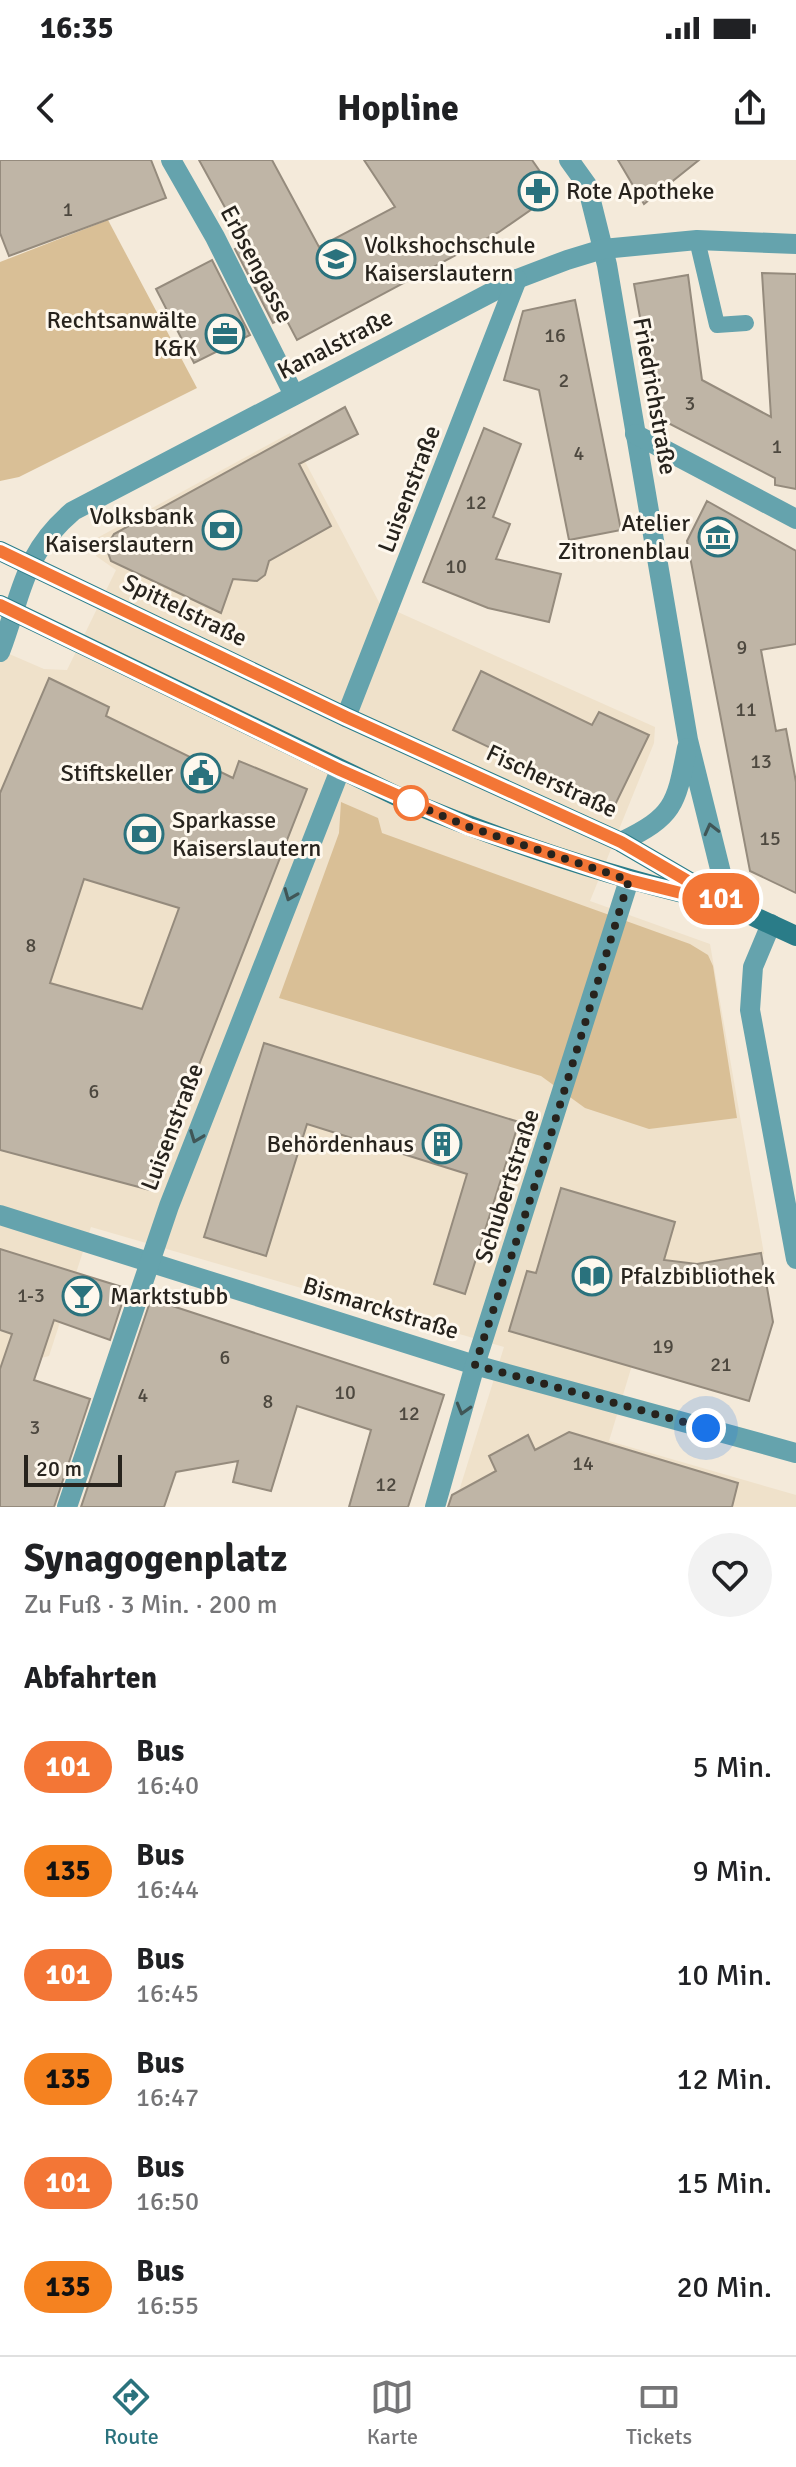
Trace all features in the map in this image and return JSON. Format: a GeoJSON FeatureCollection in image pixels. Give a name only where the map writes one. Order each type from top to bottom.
{"type":"FeatureCollection","features":[{"type":"Feature","properties":{"kind":"main road","name":"Spittelstraße"},"geometry":{"type":"LineString","coordinates":[[0,551],[346,717]]}},
{"type":"Feature","properties":{"kind":"main road"},"geometry":{"type":"LineString","coordinates":[[5,608],[340,770]]}},
{"type":"Feature","properties":{"kind":"main road","name":"Fischerstraße"},"geometry":{"type":"LineString","coordinates":[[346,717],[621,842],[729,905],[796,936]]}},
{"type":"Feature","properties":{"kind":"main road","name":"Fischerstraße"},"geometry":{"type":"LineString","coordinates":[[340,770],[469,827],[629,880],[729,905]]}},
{"type":"Feature","properties":{"kind":"street","name":"Erbsengasse"},"geometry":{"type":"LineString","coordinates":[[171,160],[215,237],[294,395]]}},
{"type":"Feature","properties":{"kind":"street","name":"Friedrichstraße"},"geometry":{"type":"LineString","coordinates":[[569,160],[587,185],[603,249],[688,740],[729,905]]}},
{"type":"Feature","properties":{"kind":"street","name":"Kanalstraße"},"geometry":{"type":"LineString","coordinates":[[0,652],[5,608],[51,531],[73,511],[517,279],[603,249],[697,240],[796,244]]}},
{"type":"Feature","properties":{"kind":"street","name":"Luisenstraße"},"geometry":{"type":"LineString","coordinates":[[346,717],[517,279]]}},
{"type":"Feature","properties":{"kind":"street"},"geometry":{"type":"LineString","coordinates":[[635,434],[796,519]]}},
{"type":"Feature","properties":{"kind":"street","name":"Friedrichstraße"},"geometry":{"type":"LineString","coordinates":[[621,842],[668,813],[678,791],[688,740]]}},
{"type":"Feature","properties":{"kind":"street","name":"Luisenstraße"},"geometry":{"type":"LineString","coordinates":[[67,1507],[175,1192],[340,770]]}},
{"type":"Feature","properties":{"kind":"street","name":"Schubertstraße"},"geometry":{"type":"LineString","coordinates":[[435,1507],[475,1365],[540,1170],[629,880]]}},
{"type":"Feature","properties":{"kind":"street"},"geometry":{"type":"LineString","coordinates":[[771,924],[753,967],[750,1010],[796,1259]]}},
{"type":"Feature","properties":{"kind":"street","name":"Bismarckstraße"},"geometry":{"type":"LineString","coordinates":[[0,1215],[475,1365],[796,1453]]}},
{"type":"Feature","properties":{"kind":"lane"},"geometry":{"type":"LineString","coordinates":[[697,240],[717,325],[746,323]]}},
{"type":"Feature","properties":{"kind":"shaded area"},"geometry":{"type":"Polygon","coordinates":[[[108,220],[197,388],[19,477],[0,481],[0,262],[108,220]]]}},
{"type":"Feature","properties":{"kind":"shaded area"},"geometry":{"type":"Polygon","coordinates":[[[290,433],[380,604],[655,727],[654,743],[590,901],[710,944],[764,1254],[697,1264],[664,1260],[609,1441],[796,1495],[796,1507],[454,1507],[504,1347],[91,1227],[49,1356],[0,1368],[0,650],[44,669],[67,670],[116,570],[96,556],[97,538],[290,433]]]}},
{"type":"Feature","properties":{"kind":"shaded area"},"geometry":{"type":"Polygon","coordinates":[[[341,802],[378,818],[382,833],[690,944],[708,955],[713,966],[737,1118],[649,1129],[585,1108],[541,1076],[279,998],[339,833],[341,802]]]}},
{"type":"Feature","properties":{"kind":"building"},"geometry":{"type":"Polygon","coordinates":[[[0,160],[151,160],[166,198],[9,256],[0,233],[0,160]]]}},
{"type":"Feature","properties":{"kind":"building"},"geometry":{"type":"Polygon","coordinates":[[[199,160],[272,160],[319,247],[395,207],[364,160],[532,160],[555,193],[499,232],[297,340],[285,317],[273,323],[235,249],[245,244],[199,160]]]}},
{"type":"Feature","properties":{"kind":"building"},"geometry":{"type":"Polygon","coordinates":[[[618,160],[699,160],[644,204],[618,160]]]}},
{"type":"Feature","properties":{"kind":"building"},"geometry":{"type":"Polygon","coordinates":[[[212,260],[250,335],[194,363],[156,289],[212,260]]]}},
{"type":"Feature","properties":{"kind":"building"},"geometry":{"type":"Polygon","coordinates":[[[762,273],[796,274],[796,489],[775,485],[775,478],[666,422],[657,412],[634,284],[688,275],[702,380],[771,417],[762,273]]]}},
{"type":"Feature","properties":{"kind":"building"},"geometry":{"type":"Polygon","coordinates":[[[575,300],[621,530],[569,540],[539,390],[504,380],[523,311],[575,300]]]}},
{"type":"Feature","properties":{"kind":"building","name":"Volksbank Kaiserslautern"},"geometry":{"type":"Polygon","coordinates":[[[345,407],[358,434],[299,464],[331,526],[269,561],[265,575],[257,581],[233,579],[221,613],[111,561],[106,547],[114,534],[345,407]]]}},
{"type":"Feature","properties":{"kind":"building"},"geometry":{"type":"Polygon","coordinates":[[[484,428],[521,444],[493,517],[510,524],[496,559],[561,574],[549,622],[488,608],[423,582],[484,428]]]}},
{"type":"Feature","properties":{"kind":"building"},"geometry":{"type":"Polygon","coordinates":[[[707,501],[796,551],[796,644],[761,650],[776,731],[786,729],[796,782],[796,893],[750,871],[687,541],[707,501]]]}},
{"type":"Feature","properties":{"kind":"building"},"geometry":{"type":"Polygon","coordinates":[[[481,671],[592,725],[599,712],[649,735],[614,807],[453,730],[481,671]]]}},
{"type":"Feature","properties":{"kind":"building"},"geometry":{"type":"Polygon","coordinates":[[[49,678],[109,707],[106,716],[233,778],[239,761],[307,789],[150,1190],[0,1150],[0,793],[49,678]],[[84,879],[50,983],[142,1009],[179,908],[84,879]]]}},
{"type":"Feature","properties":{"kind":"building","name":"Behördenhaus"},"geometry":{"type":"Polygon","coordinates":[[[264,1043],[519,1122],[465,1294],[434,1284],[467,1174],[307,1124],[266,1256],[204,1237],[264,1043]]]}},
{"type":"Feature","properties":{"kind":"building"},"geometry":{"type":"Polygon","coordinates":[[[561,1188],[675,1222],[664,1260],[697,1264],[761,1253],[773,1322],[749,1401],[509,1331],[527,1271],[536,1273],[561,1188]]]}},
{"type":"Feature","properties":{"kind":"building"},"geometry":{"type":"Polygon","coordinates":[[[0,1249],[122,1287],[126,1291],[110,1340],[54,1320],[34,1380],[90,1399],[54,1507],[0,1507],[0,1369],[12,1334],[0,1330],[0,1249]]]}},
{"type":"Feature","properties":{"kind":"building"},"geometry":{"type":"Polygon","coordinates":[[[151,1299],[444,1395],[408,1507],[349,1507],[371,1430],[297,1406],[271,1491],[233,1482],[238,1461],[176,1472],[164,1507],[81,1507],[151,1299]]]}},
{"type":"Feature","properties":{"kind":"building"},"geometry":{"type":"Polygon","coordinates":[[[569,1432],[738,1483],[732,1507],[448,1507],[452,1495],[496,1471],[489,1456],[528,1435],[535,1450],[569,1432]]]}},
{"type":"Feature","properties":{"kind":"bus line","name":"101"},"geometry":{"type":"LineString","coordinates":[[0,551],[346,717],[621,842],[729,905],[629,880],[469,827],[340,770],[0,605]]}},
{"type":"Feature","properties":{"kind":"place","name":"Rote Apotheke"},"geometry":{"type":"Point","coordinates":[538,191]}},
{"type":"Feature","properties":{"kind":"place","name":"Volkshochschule Kaiserslautern"},"geometry":{"type":"Point","coordinates":[336,259]}},
{"type":"Feature","properties":{"kind":"place","name":"Rechtsanwälte K&K"},"geometry":{"type":"Point","coordinates":[225,334]}},
{"type":"Feature","properties":{"kind":"place","name":"Volksbank Kaiserslautern"},"geometry":{"type":"Point","coordinates":[222,530]}},
{"type":"Feature","properties":{"kind":"place","name":"Atelier Zitronenblau"},"geometry":{"type":"Point","coordinates":[718,537]}},
{"type":"Feature","properties":{"kind":"place","name":"Stiftskeller"},"geometry":{"type":"Point","coordinates":[201,773]}},
{"type":"Feature","properties":{"kind":"place","name":"Sparkasse Kaiserslautern"},"geometry":{"type":"Point","coordinates":[144,834]}},
{"type":"Feature","properties":{"kind":"place","name":"Behördenhaus"},"geometry":{"type":"Point","coordinates":[442,1144]}},
{"type":"Feature","properties":{"kind":"place","name":"Pfalzbibliothek"},"geometry":{"type":"Point","coordinates":[592,1276]}},
{"type":"Feature","properties":{"kind":"place","name":"Marktstubb"},"geometry":{"type":"Point","coordinates":[82,1296]}},
{"type":"Feature","properties":{"kind":"route"},"geometry":{"type":"LineString","coordinates":[[411,803],[407,801],[469,827],[629,880],[540,1170],[475,1365],[706,1428]]}}]}
